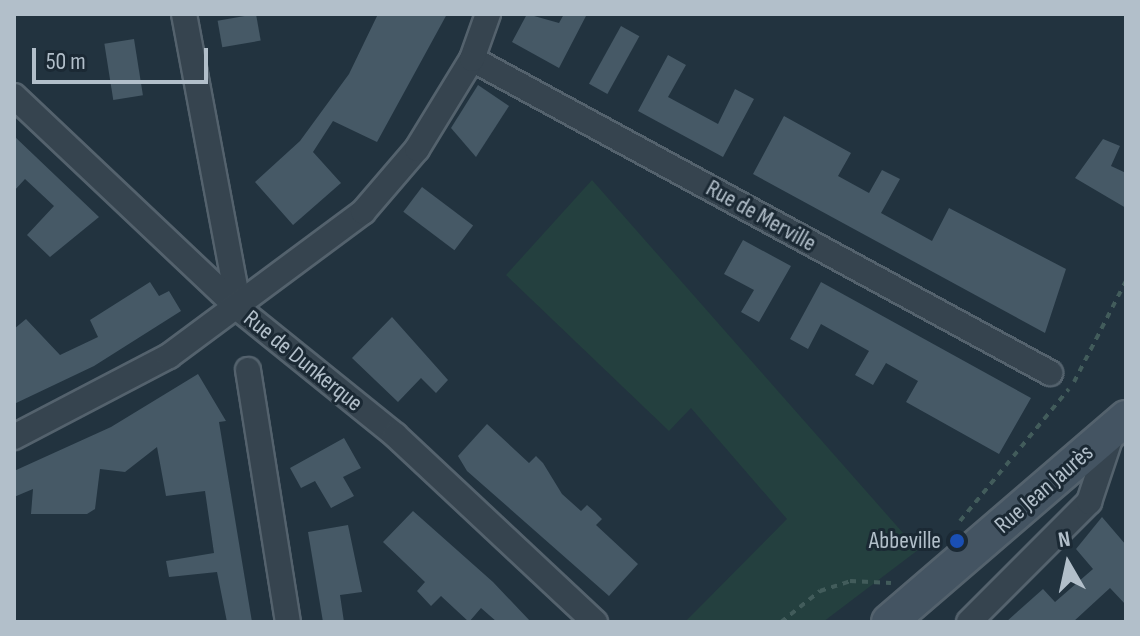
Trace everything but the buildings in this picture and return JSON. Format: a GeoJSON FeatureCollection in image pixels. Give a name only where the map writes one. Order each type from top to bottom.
{"type":"FeatureCollection","features":[{"type":"Feature","properties":{"kind":"main road","name":"Rue Jean Jaurès"},"geometry":{"type":"LineString","coordinates":[[889,622],[1119,424]]}},
{"type":"Feature","properties":{"kind":"street"},"geometry":{"type":"LineString","coordinates":[[184,14],[239,309]]}},
{"type":"Feature","properties":{"kind":"street"},"geometry":{"type":"LineString","coordinates":[[14,437],[76,410],[239,309],[363,212],[417,149],[472,59],[488,14]]}},
{"type":"Feature","properties":{"kind":"street","name":"Rue de Merville"},"geometry":{"type":"LineString","coordinates":[[472,59],[1050,373]]}},
{"type":"Feature","properties":{"kind":"street","name":"Rue de Dunkerque"},"geometry":{"type":"LineString","coordinates":[[14,96],[239,309],[395,435],[595,622]]}},
{"type":"Feature","properties":{"kind":"street"},"geometry":{"type":"LineString","coordinates":[[248,370],[288,622]]}},
{"type":"Feature","properties":{"kind":"street"},"geometry":{"type":"LineString","coordinates":[[969,622],[1089,502],[1119,424]]}},
{"type":"Feature","properties":{"kind":"path"},"geometry":{"type":"LineString","coordinates":[[954,528],[1035,439],[1072,385],[1126,281]]}},
{"type":"Feature","properties":{"kind":"path"},"geometry":{"type":"LineString","coordinates":[[781,622],[820,591],[850,581],[902,584],[923,593]]}},
{"type":"Feature","properties":{"kind":"green space"},"geometry":{"type":"Polygon","coordinates":[[[592,180],[918,550],[823,622],[685,622],[787,519],[691,408],[669,431],[506,275],[592,180]]]}},
{"type":"Feature","properties":{"kind":"place","name":"Abbeville"},"geometry":{"type":"Point","coordinates":[957,541]}}]}
